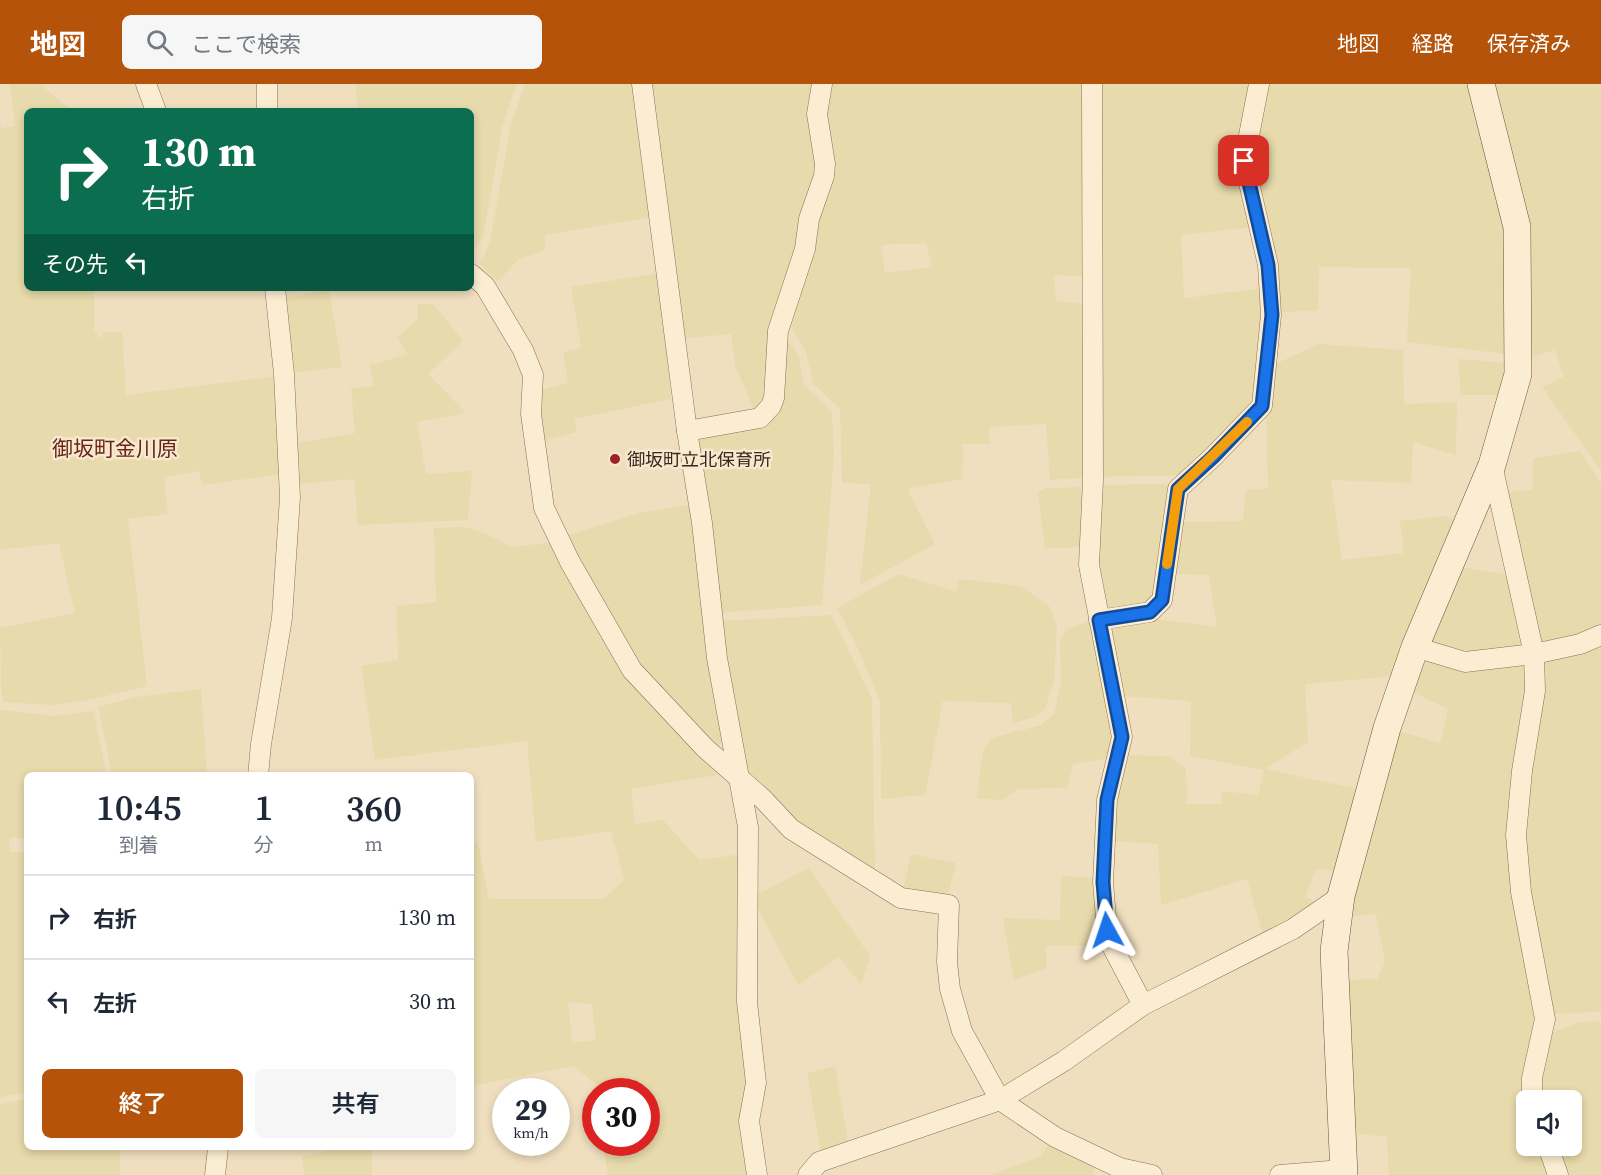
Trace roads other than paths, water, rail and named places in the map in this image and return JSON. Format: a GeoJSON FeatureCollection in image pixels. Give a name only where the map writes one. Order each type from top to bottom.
{"type":"FeatureCollection","features":[{"type":"Feature","properties":{"kind":"street"},"geometry":{"type":"LineString","coordinates":[[146,84],[155,108]]}},
{"type":"Feature","properties":{"kind":"street"},"geometry":{"type":"LineString","coordinates":[[267,84],[267,108]]}},
{"type":"Feature","properties":{"kind":"street"},"geometry":{"type":"LineString","coordinates":[[642,84],[687,431],[702,523],[717,658],[748,827],[747,1002],[756,1083],[749,1121],[758,1175]]}},
{"type":"Feature","properties":{"kind":"street"},"geometry":{"type":"LineString","coordinates":[[687,431],[760,418],[771,406],[780,319],[805,249],[809,219],[824,176],[825,164],[817,114],[822,84]]}},
{"type":"Feature","properties":{"kind":"street"},"geometry":{"type":"LineString","coordinates":[[1092,84],[1093,480],[1089,565],[1122,737],[1107,800],[1103,882],[1107,930],[1112,946],[1143,1005]]}},
{"type":"Feature","properties":{"kind":"street"},"geometry":{"type":"LineString","coordinates":[[1099,620],[1150,612],[1162,600],[1178,489],[1213,457],[1262,406],[1272,315],[1268,265],[1244,161],[1258,84]]}},
{"type":"Feature","properties":{"kind":"street"},"geometry":{"type":"LineString","coordinates":[[1280,1175],[1343,1173],[1334,951],[1341,896],[1387,728],[1415,647],[1492,465],[1518,374],[1517,227],[1481,84]]}},
{"type":"Feature","properties":{"kind":"street"},"geometry":{"type":"LineString","coordinates":[[474,277],[485,286],[523,350],[533,375],[531,414],[544,508],[570,562],[632,670],[705,748],[790,829],[901,898],[949,905],[947,962],[950,989],[962,1031],[1000,1100],[1055,1137],[1120,1168],[1152,1175]]}},
{"type":"Feature","properties":{"kind":"street"},"geometry":{"type":"LineString","coordinates":[[258,772],[282,618],[290,497],[279,291]]}},
{"type":"Feature","properties":{"kind":"street"},"geometry":{"type":"LineString","coordinates":[[1492,465],[1534,654],[1534,691],[1522,771],[1516,835],[1521,892],[1545,1019],[1532,1078],[1532,1090]]}},
{"type":"Feature","properties":{"kind":"street"},"geometry":{"type":"LineString","coordinates":[[1415,647],[1465,662],[1534,654],[1580,644],[1601,635]]}},
{"type":"Feature","properties":{"kind":"street"},"geometry":{"type":"LineString","coordinates":[[808,1175],[819,1162],[1000,1100],[1064,1061],[1143,1005],[1293,929],[1341,896]]}},
{"type":"Feature","properties":{"kind":"street"},"geometry":{"type":"LineString","coordinates":[[215,1175],[218,1150]]}},
{"type":"Feature","properties":{"kind":"street"},"geometry":{"type":"LineString","coordinates":[[1551,1156],[1557,1175]]}},
{"type":"Feature","properties":{"kind":"place","name":"御坂町立北保育所"},"geometry":{"type":"Point","coordinates":[615,459]}},
{"type":"Feature","properties":{"kind":"district","name":"御坂町金川原"},"geometry":{"type":"Point","coordinates":[115,448]}}]}
